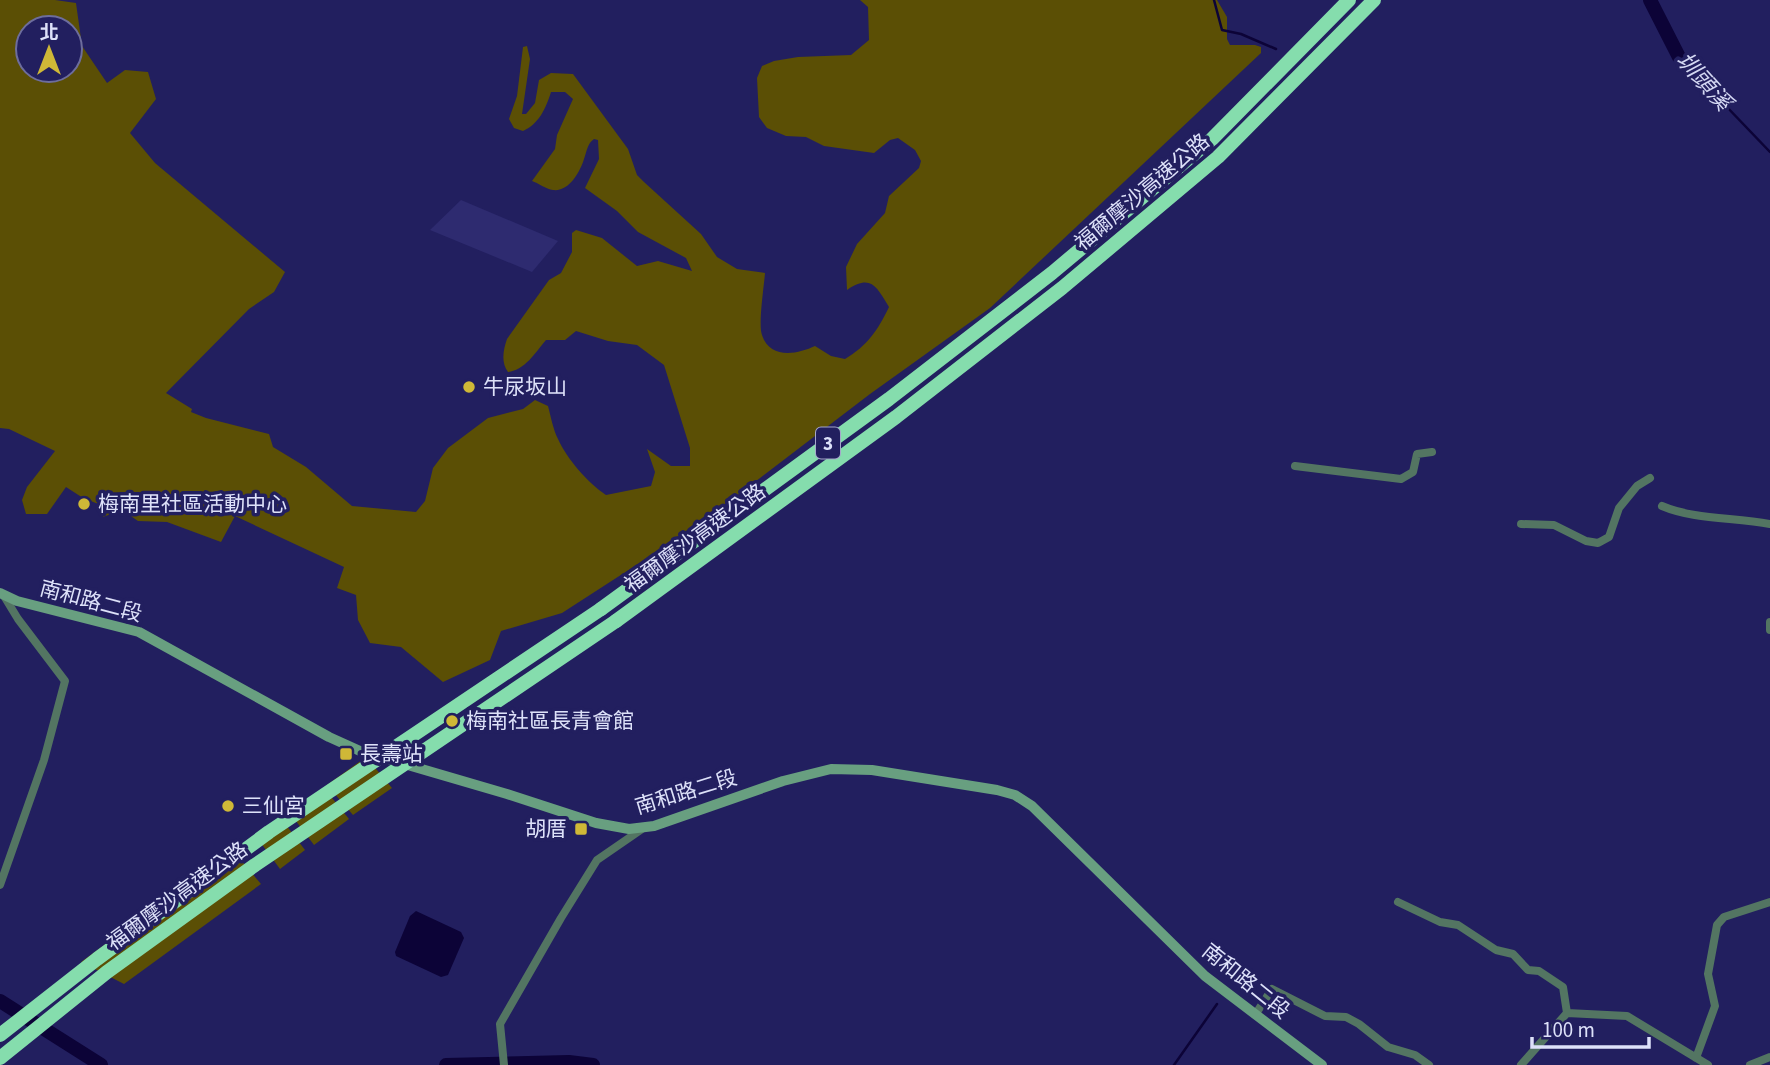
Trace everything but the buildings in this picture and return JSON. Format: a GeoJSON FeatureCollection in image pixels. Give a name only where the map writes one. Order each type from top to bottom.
{"type":"FeatureCollection","features":[{"type":"Feature","properties":{"kind":"highway","name":"福爾摩沙高速公路"},"geometry":{"type":"LineString","coordinates":[[0,1035],[269,832],[601,609],[888,399],[1052,273],[1212,139],[1349,0]]}},
{"type":"Feature","properties":{"kind":"highway","name":"福爾摩沙高速公路"},"geometry":{"type":"LineString","coordinates":[[0,1058],[107,972],[255,865],[616,621],[897,416],[1062,288],[1218,157],[1374,0]]}},
{"type":"Feature","properties":{"kind":"main road","name":"南和路二段"},"geometry":{"type":"LineString","coordinates":[[2,594],[17,601],[139,632],[329,737],[360,751],[596,823],[642,829],[783,781],[831,769],[872,770],[1015,795],[1039,812],[1205,976],[1322,1065]]}},
{"type":"Feature","properties":{"kind":"street"},"geometry":{"type":"LineString","coordinates":[[1295,466],[1401,479],[1413,472],[1417,454],[1432,452]]}},
{"type":"Feature","properties":{"kind":"street"},"geometry":{"type":"LineString","coordinates":[[1521,524],[1554,525],[1586,541],[1598,543],[1609,537],[1619,508],[1637,486],[1650,478]]}},
{"type":"Feature","properties":{"kind":"street"},"geometry":{"type":"LineString","coordinates":[[1662,506],[1679,513],[1770,524]]}},
{"type":"Feature","properties":{"kind":"street"},"geometry":{"type":"LineString","coordinates":[[0,884],[44,760],[65,681],[2,594]]}},
{"type":"Feature","properties":{"kind":"street"},"geometry":{"type":"LineString","coordinates":[[1770,622],[1770,630]]}},
{"type":"Feature","properties":{"kind":"street"},"geometry":{"type":"LineString","coordinates":[[504,1065],[500,1024],[597,860],[642,829]]}},
{"type":"Feature","properties":{"kind":"street"},"geometry":{"type":"LineString","coordinates":[[1398,902],[1440,922],[1458,925],[1496,950],[1513,954],[1528,970],[1539,971],[1563,987],[1567,1013]]}},
{"type":"Feature","properties":{"kind":"street"},"geometry":{"type":"LineString","coordinates":[[1696,1058],[1715,1006],[1708,974],[1717,925],[1724,917],[1770,902]]}},
{"type":"Feature","properties":{"kind":"street"},"geometry":{"type":"LineString","coordinates":[[1255,1015],[1272,989],[1325,1016],[1346,1017],[1388,1047],[1415,1055],[1429,1065]]}},
{"type":"Feature","properties":{"kind":"street"},"geometry":{"type":"LineString","coordinates":[[1567,1013],[1627,1016],[1709,1065]]}},
{"type":"Feature","properties":{"kind":"street"},"geometry":{"type":"LineString","coordinates":[[1521,1065],[1567,1013]]}},
{"type":"Feature","properties":{"kind":"street"},"geometry":{"type":"LineString","coordinates":[[1750,1065],[1770,1057]]}},
{"type":"Feature","properties":{"kind":"shaded area"},"geometry":{"type":"Polygon","coordinates":[[[0,0],[55,0],[76,3],[78,14],[14,14],[14,84],[84,84],[84,49],[107,83],[125,70],[148,72],[156,99],[130,133],[155,163],[285,272],[274,292],[249,309],[166,393],[192,409],[191,412],[206,418],[269,434],[273,447],[306,467],[352,506],[416,512],[425,501],[433,468],[448,448],[488,418],[523,409],[535,400],[548,406],[556,435],[572,462],[606,495],[651,486],[655,472],[647,449],[671,466],[690,466],[690,448],[664,365],[637,345],[608,341],[576,331],[565,340],[546,340],[529,360],[514,371],[508,372],[504,365],[507,339],[549,280],[561,273],[572,252],[572,233],[576,230],[602,238],[637,266],[658,261],[692,271],[686,258],[638,232],[617,211],[585,188],[599,159],[598,140],[594,139],[590,143],[577,175],[564,188],[553,190],[532,181],[555,149],[557,135],[573,99],[565,92],[551,92],[538,120],[523,131],[514,128],[509,119],[517,96],[523,47],[527,46],[530,59],[522,114],[526,114],[535,103],[539,80],[551,73],[573,74],[628,149],[637,175],[701,234],[717,257],[737,269],[765,273],[761,323],[766,343],[778,352],[785,353],[815,346],[831,356],[845,359],[871,337],[889,307],[872,285],[862,283],[847,290],[846,267],[857,244],[885,213],[889,196],[919,168],[921,161],[915,150],[898,138],[890,140],[874,153],[824,146],[806,137],[786,136],[767,128],[759,117],[757,78],[762,66],[798,57],[851,55],[869,40],[868,7],[860,0],[1217,0],[1227,17],[1227,39],[1230,45],[1261,47],[1261,53],[990,308],[870,394],[739,494],[644,560],[562,613],[501,631],[490,660],[443,682],[401,647],[370,643],[358,620],[356,595],[337,588],[344,567],[235,516],[221,542],[167,522],[138,521],[122,510],[103,517],[101,505],[66,487],[47,514],[26,514],[22,500],[27,487],[55,451],[9,429],[0,428],[0,0]]]}},
{"type":"Feature","properties":{"kind":"shaded area"},"geometry":{"type":"Polygon","coordinates":[[[461,200],[558,241],[532,272],[430,230],[461,200]]]}},
{"type":"Feature","properties":{"kind":"shaded area"},"geometry":{"type":"Polygon","coordinates":[[[366,757],[392,788],[353,815],[327,785],[366,757]]]}},
{"type":"Feature","properties":{"kind":"shaded area"},"geometry":{"type":"Polygon","coordinates":[[[324,788],[349,819],[314,845],[290,813],[324,788]]]}},
{"type":"Feature","properties":{"kind":"shaded area"},"geometry":{"type":"Polygon","coordinates":[[[280,817],[305,850],[280,869],[255,835],[280,817]]]}},
{"type":"Feature","properties":{"kind":"shaded area"},"geometry":{"type":"Polygon","coordinates":[[[233,851],[261,884],[124,984],[81,962],[233,851]]]}},
{"type":"Feature","properties":{"kind":"shaded area"},"geometry":{"type":"Polygon","coordinates":[[[416,911],[461,932],[464,938],[448,975],[441,977],[396,956],[395,952],[410,916],[416,911]]]}},
{"type":"Feature","properties":{"kind":"waterway"},"geometry":{"type":"LineString","coordinates":[[1214,0],[1222,30],[1241,34],[1276,49]]}},
{"type":"Feature","properties":{"kind":"waterway","name":"圳頭溪"},"geometry":{"type":"LineString","coordinates":[[1650,0],[1679,57]]}},
{"type":"Feature","properties":{"kind":"waterway","name":"圳頭溪"},"geometry":{"type":"LineString","coordinates":[[1679,57],[1770,152]]}},
{"type":"Feature","properties":{"kind":"waterway"},"geometry":{"type":"LineString","coordinates":[[0,1001],[101,1065]]}},
{"type":"Feature","properties":{"kind":"waterway"},"geometry":{"type":"LineString","coordinates":[[1174,1065],[1217,1004]]}},
{"type":"Feature","properties":{"kind":"waterway"},"geometry":{"type":"LineString","coordinates":[[446,1065],[569,1062],[593,1065]]}},
{"type":"Feature","properties":{"kind":"place","name":"牛尿坂山"},"geometry":{"type":"Point","coordinates":[469,387]}},
{"type":"Feature","properties":{"kind":"place","name":"梅南里社區活動中心"},"geometry":{"type":"Point","coordinates":[84,504]}},
{"type":"Feature","properties":{"kind":"place","name":"梅南社區長青會館"},"geometry":{"type":"Point","coordinates":[452,721]}},
{"type":"Feature","properties":{"kind":"place","name":"長壽站"},"geometry":{"type":"Point","coordinates":[346,754]}},
{"type":"Feature","properties":{"kind":"place","name":"三仙宮"},"geometry":{"type":"Point","coordinates":[228,806]}},
{"type":"Feature","properties":{"kind":"place","name":"胡厝"},"geometry":{"type":"Point","coordinates":[581,829]}}]}
